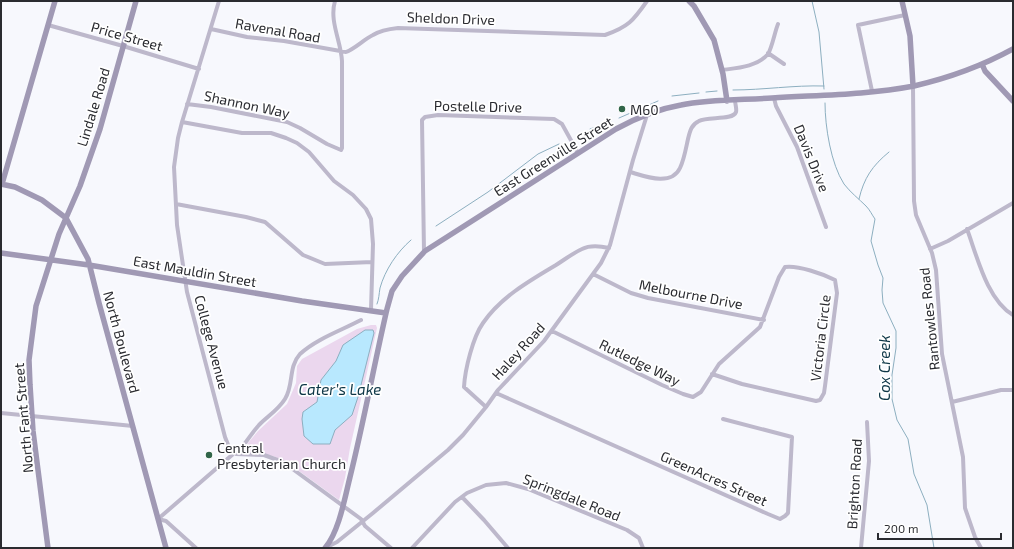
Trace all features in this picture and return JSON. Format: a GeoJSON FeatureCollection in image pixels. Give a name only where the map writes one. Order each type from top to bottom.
{"type":"FeatureCollection","features":[{"type":"Feature","properties":{"kind":"street"},"geometry":{"type":"LineString","coordinates":[[2,184],[55,1]]}},
{"type":"Feature","properties":{"kind":"street","name":"Lindale Road"},"geometry":{"type":"LineString","coordinates":[[66,218],[87,166],[136,1]]}},
{"type":"Feature","properties":{"kind":"street","name":"College Avenue"},"geometry":{"type":"LineString","coordinates":[[219,1],[182,122],[174,167],[177,224],[189,299],[225,437],[234,455]]}},
{"type":"Feature","properties":{"kind":"street"},"geometry":{"type":"LineString","coordinates":[[335,1],[333,14],[342,52]]}},
{"type":"Feature","properties":{"kind":"street","name":"Sheldon Drive"},"geometry":{"type":"LineString","coordinates":[[342,52],[352,49],[374,34],[385,30],[398,28],[605,35],[628,25],[647,1]]}},
{"type":"Feature","properties":{"kind":"street"},"geometry":{"type":"LineString","coordinates":[[689,1],[694,6],[714,40],[722,70],[727,101]]}},
{"type":"Feature","properties":{"kind":"street"},"geometry":{"type":"LineString","coordinates":[[902,1],[910,36],[913,86]]}},
{"type":"Feature","properties":{"kind":"street"},"geometry":{"type":"LineString","coordinates":[[872,91],[858,24],[905,15]]}},
{"type":"Feature","properties":{"kind":"street"},"geometry":{"type":"LineString","coordinates":[[722,70],[748,66],[760,60],[768,53],[778,24]]}},
{"type":"Feature","properties":{"kind":"street","name":"Price Street"},"geometry":{"type":"LineString","coordinates":[[48,26],[123,46],[199,69]]}},
{"type":"Feature","properties":{"kind":"street","name":"Ravenal Road"},"geometry":{"type":"LineString","coordinates":[[211,29],[247,37],[342,52]]}},
{"type":"Feature","properties":{"kind":"street","name":"East Greenville Street"},"geometry":{"type":"LineString","coordinates":[[326,547],[336,528],[343,506],[392,291],[402,276],[424,252],[578,153],[626,124],[647,115],[680,105],[872,91],[913,86],[943,78],[982,64],[1013,49]]}},
{"type":"Feature","properties":{"kind":"street","name":"Shannon Way"},"geometry":{"type":"LineString","coordinates":[[188,104],[281,120],[300,128],[338,150],[341,150],[342,52]]}},
{"type":"Feature","properties":{"kind":"street"},"geometry":{"type":"LineString","coordinates":[[768,53],[784,64]]}},
{"type":"Feature","properties":{"kind":"street"},"geometry":{"type":"LineString","coordinates":[[982,64],[986,71],[1013,101]]}},
{"type":"Feature","properties":{"kind":"street","name":"Rantowles Road"},"geometry":{"type":"LineString","coordinates":[[913,86],[914,201],[916,215],[930,248],[936,270],[942,354],[963,457],[965,508],[975,537],[981,548]]}},
{"type":"Feature","properties":{"kind":"street","name":"Davis Drive"},"geometry":{"type":"LineString","coordinates":[[774,98],[776,106],[798,147],[826,227]]}},
{"type":"Feature","properties":{"kind":"street"},"geometry":{"type":"LineString","coordinates":[[630,172],[664,179],[676,174],[680,168],[691,127],[705,118],[729,117],[734,115],[736,112],[735,100]]}},
{"type":"Feature","properties":{"kind":"street","name":"Postelle Drive"},"geometry":{"type":"LineString","coordinates":[[424,252],[422,120],[426,117],[438,115],[554,119],[562,124],[578,153]]}},
{"type":"Feature","properties":{"kind":"street","name":"Haley Road"},"geometry":{"type":"LineString","coordinates":[[326,547],[337,542],[448,450],[463,435],[496,392],[552,331],[601,263],[609,248],[647,115]]}},
{"type":"Feature","properties":{"kind":"street","name":"Shannon Way"},"geometry":{"type":"LineString","coordinates":[[182,122],[242,133],[271,133],[297,143],[309,152],[334,181],[353,195],[366,209],[371,219],[373,244],[371,310]]}},
{"type":"Feature","properties":{"kind":"street","name":"North Boulevard"},"geometry":{"type":"LineString","coordinates":[[2,184],[14,187],[42,200],[66,218],[88,259],[166,548]]}},
{"type":"Feature","properties":{"kind":"street"},"geometry":{"type":"LineString","coordinates":[[930,248],[948,241],[966,229],[1013,203]]}},
{"type":"Feature","properties":{"kind":"street"},"geometry":{"type":"LineString","coordinates":[[176,204],[246,216],[265,222],[303,255],[325,264],[372,262]]}},
{"type":"Feature","properties":{"kind":"street","name":"North Fant Street"},"geometry":{"type":"LineString","coordinates":[[48,548],[32,416],[29,360],[36,306],[50,259],[66,218]]}},
{"type":"Feature","properties":{"kind":"street"},"geometry":{"type":"LineString","coordinates":[[966,229],[988,285],[999,304],[1013,315]]}},
{"type":"Feature","properties":{"kind":"street"},"geometry":{"type":"LineString","coordinates":[[486,407],[464,386],[464,377],[476,335],[482,324],[497,305],[519,288],[582,249],[599,246],[609,248]]}},
{"type":"Feature","properties":{"kind":"street","name":"East Mauldin Street"},"geometry":{"type":"LineString","coordinates":[[1,253],[89,265],[302,301],[386,313]]}},
{"type":"Feature","properties":{"kind":"street","name":"Victoria Circle"},"geometry":{"type":"LineString","coordinates":[[791,266],[835,280],[837,292],[835,317],[824,393],[820,400],[816,401],[742,384],[712,374],[719,364],[760,327],[764,320],[779,277],[785,267],[791,266]]}},
{"type":"Feature","properties":{"kind":"street","name":"Melbourne Drive"},"geometry":{"type":"LineString","coordinates":[[593,274],[631,294],[764,320]]}},
{"type":"Feature","properties":{"kind":"street"},"geometry":{"type":"LineString","coordinates":[[158,519],[234,455],[259,425],[279,408],[289,392],[292,366],[301,354],[314,344],[361,320]]}},
{"type":"Feature","properties":{"kind":"street","name":"Rutledge Way"},"geometry":{"type":"LineString","coordinates":[[552,331],[626,368],[683,394],[693,397],[701,392],[712,374]]}},
{"type":"Feature","properties":{"kind":"street"},"geometry":{"type":"LineString","coordinates":[[952,402],[1001,390],[1013,390]]}},
{"type":"Feature","properties":{"kind":"street","name":"GreenAcres Street"},"geometry":{"type":"LineString","coordinates":[[496,392],[768,514],[780,519],[785,516],[788,513],[792,437],[723,419]]}},
{"type":"Feature","properties":{"kind":"street"},"geometry":{"type":"LineString","coordinates":[[1,413],[133,426]]}},
{"type":"Feature","properties":{"kind":"street","name":"Brighton Road"},"geometry":{"type":"LineString","coordinates":[[862,548],[869,461],[867,422]]}},
{"type":"Feature","properties":{"kind":"street"},"geometry":{"type":"LineString","coordinates":[[234,455],[264,455],[283,462],[362,521],[365,526],[391,548]]}},
{"type":"Feature","properties":{"kind":"street","name":"Springdale Road"},"geometry":{"type":"LineString","coordinates":[[412,548],[455,502],[462,497],[486,485],[506,483],[528,489],[627,530],[639,538],[643,548]]}},
{"type":"Feature","properties":{"kind":"street"},"geometry":{"type":"LineString","coordinates":[[462,497],[508,548]]}},
{"type":"Feature","properties":{"kind":"street"},"geometry":{"type":"LineString","coordinates":[[158,519],[166,521],[196,548]]}},
{"type":"Feature","properties":{"kind":"shaded area"},"geometry":{"type":"Polygon","coordinates":[[[376,325],[377,328],[339,500],[288,463],[273,456],[244,453],[242,450],[258,431],[287,404],[296,383],[297,366],[302,359],[357,329],[376,325]]]}},
{"type":"Feature","properties":{"kind":"water","name":"Cater’s Lake"},"geometry":{"type":"Polygon","coordinates":[[[365,330],[373,330],[374,333],[352,415],[335,430],[330,444],[313,444],[304,436],[302,419],[303,412],[317,402],[321,380],[336,361],[343,345],[365,330]]]}},
{"type":"Feature","properties":{"kind":"waterway","name":"Cox Creek"},"geometry":{"type":"LineString","coordinates":[[812,1],[819,32],[824,89]]}},
{"type":"Feature","properties":{"kind":"waterway"},"geometry":{"type":"LineString","coordinates":[[733,90],[824,86]]}},
{"type":"Feature","properties":{"kind":"waterway"},"geometry":{"type":"LineString","coordinates":[[706,92],[717,91]]}},
{"type":"Feature","properties":{"kind":"waterway"},"geometry":{"type":"LineString","coordinates":[[672,96],[699,93]]}},
{"type":"Feature","properties":{"kind":"waterway"},"geometry":{"type":"LineString","coordinates":[[619,118],[658,101]]}},
{"type":"Feature","properties":{"kind":"waterway","name":"Cox Creek"},"geometry":{"type":"LineString","coordinates":[[825,103],[826,123],[832,156],[839,176],[846,187],[867,208],[875,219],[871,241],[883,278],[883,303],[896,331],[896,348],[892,375],[892,399],[897,420],[908,439],[914,474],[927,505],[934,548]]}},
{"type":"Feature","properties":{"kind":"waterway"},"geometry":{"type":"LineString","coordinates":[[590,129],[611,121]]}},
{"type":"Feature","properties":{"kind":"waterway"},"geometry":{"type":"LineString","coordinates":[[436,226],[488,192],[538,154],[559,144]]}},
{"type":"Feature","properties":{"kind":"waterway"},"geometry":{"type":"LineString","coordinates":[[859,199],[863,185],[873,167],[889,152]]}},
{"type":"Feature","properties":{"kind":"waterway"},"geometry":{"type":"LineString","coordinates":[[377,304],[382,281],[388,268],[396,256],[411,240]]}},
{"type":"Feature","properties":{"kind":"place","name":"M60"},"geometry":{"type":"Point","coordinates":[622,109]}},
{"type":"Feature","properties":{"kind":"place","name":"Central Presbyterian Church"},"geometry":{"type":"Point","coordinates":[209,455]}}]}
